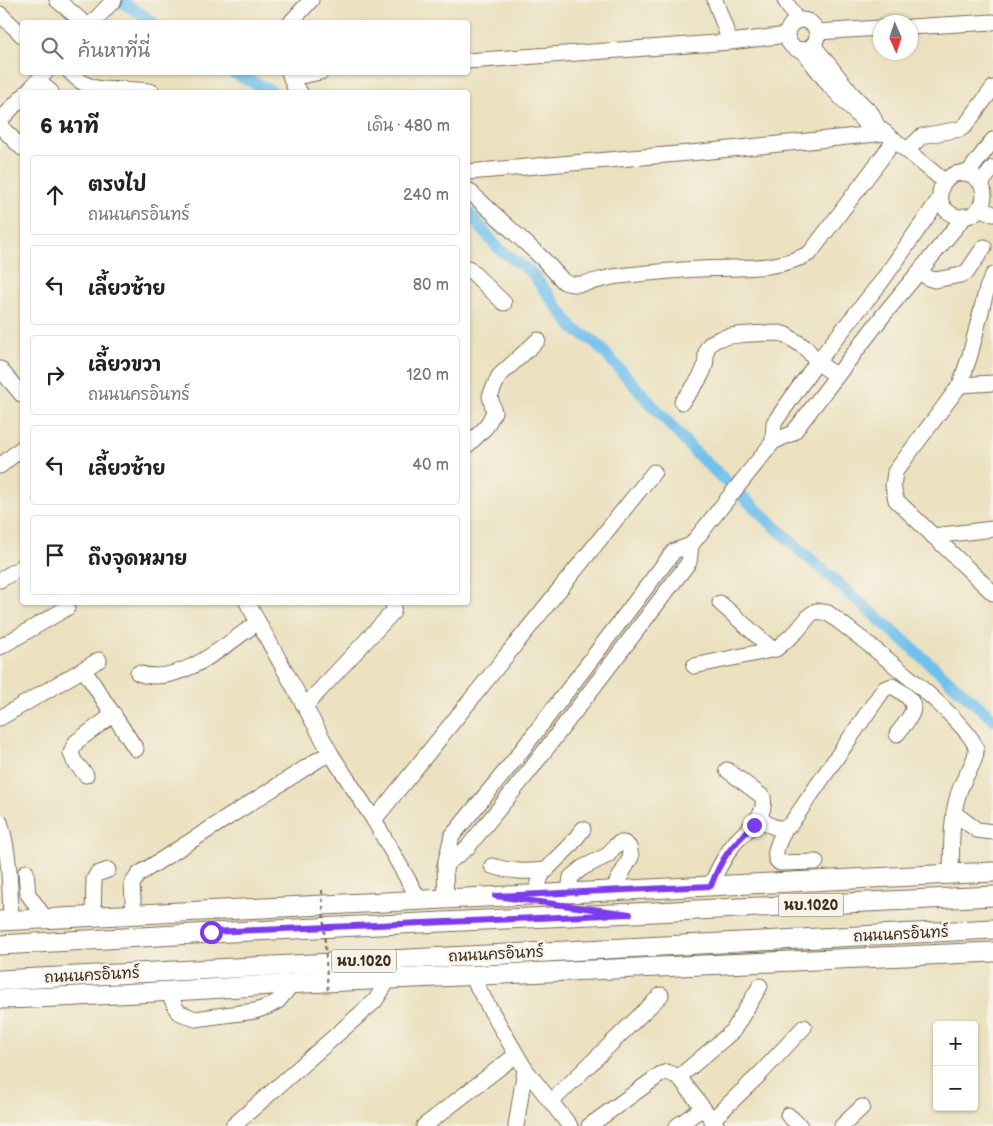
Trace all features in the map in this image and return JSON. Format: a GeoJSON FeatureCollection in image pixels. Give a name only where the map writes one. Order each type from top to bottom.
{"type":"FeatureCollection","features":[{"type":"Feature","properties":{"kind":"main road","name":"นบ.1020"},"geometry":{"type":"LineString","coordinates":[[6,921],[993,872]]}},
{"type":"Feature","properties":{"kind":"main road"},"geometry":{"type":"LineString","coordinates":[[495,896],[630,914]]}},
{"type":"Feature","properties":{"kind":"main road","name":"นบ.1020"},"geometry":{"type":"LineString","coordinates":[[0,945],[211,932],[993,896]]}},
{"type":"Feature","properties":{"kind":"main road","name":"ถนนนครอินทร์"},"geometry":{"type":"LineString","coordinates":[[0,980],[993,929]]}},
{"type":"Feature","properties":{"kind":"main road"},"geometry":{"type":"LineString","coordinates":[[619,967],[728,942]]}},
{"type":"Feature","properties":{"kind":"main road","name":"ถนนนครอินทร์"},"geometry":{"type":"LineString","coordinates":[[0,999],[168,992],[471,974],[993,952]]}},
{"type":"Feature","properties":{"kind":"street"},"geometry":{"type":"LineString","coordinates":[[57,0],[81,20]]}},
{"type":"Feature","properties":{"kind":"street"},"geometry":{"type":"LineString","coordinates":[[293,20],[311,0]]}},
{"type":"Feature","properties":{"kind":"street"},"geometry":{"type":"LineString","coordinates":[[715,0],[730,42]]}},
{"type":"Feature","properties":{"kind":"street"},"geometry":{"type":"LineString","coordinates":[[785,0],[797,21]]}},
{"type":"Feature","properties":{"kind":"street"},"geometry":{"type":"LineString","coordinates":[[96,20],[109,5]]}},
{"type":"Feature","properties":{"kind":"street"},"geometry":{"type":"LineString","coordinates":[[0,14],[20,33]]}},
{"type":"Feature","properties":{"kind":"street"},"geometry":{"type":"LineString","coordinates":[[787,35],[792,24],[797,21],[808,21],[813,24],[811,42],[852,94],[892,137],[944,181]]}},
{"type":"Feature","properties":{"kind":"street"},"geometry":{"type":"LineString","coordinates":[[918,27],[993,22]]}},
{"type":"Feature","properties":{"kind":"street"},"geometry":{"type":"LineString","coordinates":[[787,35],[792,45],[873,29]]}},
{"type":"Feature","properties":{"kind":"street"},"geometry":{"type":"LineString","coordinates":[[470,61],[730,42],[787,35]]}},
{"type":"Feature","properties":{"kind":"street"},"geometry":{"type":"LineString","coordinates":[[73,75],[89,87],[101,90],[148,90]]}},
{"type":"Feature","properties":{"kind":"street"},"geometry":{"type":"LineString","coordinates":[[290,75],[294,86],[298,90]]}},
{"type":"Feature","properties":{"kind":"street"},"geometry":{"type":"LineString","coordinates":[[37,82],[48,90]]}},
{"type":"Feature","properties":{"kind":"street"},"geometry":{"type":"LineString","coordinates":[[470,172],[701,152],[922,136],[960,129],[965,126],[993,88]]}},
{"type":"Feature","properties":{"kind":"street"},"geometry":{"type":"LineString","coordinates":[[0,121],[20,100]]}},
{"type":"Feature","properties":{"kind":"street"},"geometry":{"type":"LineString","coordinates":[[0,126],[20,146]]}},
{"type":"Feature","properties":{"kind":"street"},"geometry":{"type":"LineString","coordinates":[[470,192],[568,284],[578,284],[616,276],[767,266],[798,260],[810,253],[892,137]]}},
{"type":"Feature","properties":{"kind":"street"},"geometry":{"type":"LineString","coordinates":[[968,173],[993,140]]}},
{"type":"Feature","properties":{"kind":"street"},"geometry":{"type":"LineString","coordinates":[[981,184],[993,168]]}},
{"type":"Feature","properties":{"kind":"street"},"geometry":{"type":"LineString","coordinates":[[959,173],[968,173],[975,177],[981,184],[984,192],[983,200],[986,211],[965,216],[956,216],[949,212],[943,206],[940,198],[944,181],[959,173]]}},
{"type":"Feature","properties":{"kind":"street"},"geometry":{"type":"LineString","coordinates":[[773,442],[774,422],[817,362],[882,281],[940,198]]}},
{"type":"Feature","properties":{"kind":"street"},"geometry":{"type":"LineString","coordinates":[[446,900],[445,865],[452,836],[512,762],[674,550],[691,545],[773,442],[793,433],[885,313],[965,216]]}},
{"type":"Feature","properties":{"kind":"street"},"geometry":{"type":"LineString","coordinates":[[921,271],[928,278],[935,280],[961,276],[967,272],[984,247]]}},
{"type":"Feature","properties":{"kind":"street"},"geometry":{"type":"LineString","coordinates":[[470,270],[504,303]]}},
{"type":"Feature","properties":{"kind":"street"},"geometry":{"type":"LineString","coordinates":[[993,275],[987,288],[960,385],[895,472],[893,486],[896,500],[993,593]]}},
{"type":"Feature","properties":{"kind":"street"},"geometry":{"type":"LineString","coordinates":[[882,281],[901,295]]}},
{"type":"Feature","properties":{"kind":"street"},"geometry":{"type":"LineString","coordinates":[[682,402],[697,382],[705,365],[706,351],[713,341],[737,336],[786,335],[806,348],[817,362],[836,376]]}},
{"type":"Feature","properties":{"kind":"street"},"geometry":{"type":"LineString","coordinates":[[470,443],[486,427],[494,412],[490,396],[499,376],[538,340]]}},
{"type":"Feature","properties":{"kind":"street"},"geometry":{"type":"LineString","coordinates":[[0,369],[20,393]]}},
{"type":"Feature","properties":{"kind":"street"},"geometry":{"type":"LineString","coordinates":[[960,385],[993,383]]}},
{"type":"Feature","properties":{"kind":"street"},"geometry":{"type":"LineString","coordinates":[[0,466],[20,450]]}},
{"type":"Feature","properties":{"kind":"street"},"geometry":{"type":"LineString","coordinates":[[374,820],[654,472]]}},
{"type":"Feature","properties":{"kind":"street"},"geometry":{"type":"LineString","coordinates":[[933,536],[993,529]]}},
{"type":"Feature","properties":{"kind":"street"},"geometry":{"type":"LineString","coordinates":[[445,865],[467,848],[527,774],[631,639],[690,562],[691,545]]}},
{"type":"Feature","properties":{"kind":"street"},"geometry":{"type":"LineString","coordinates":[[0,580],[20,568]]}},
{"type":"Feature","properties":{"kind":"street"},"geometry":{"type":"LineString","coordinates":[[720,603],[772,650]]}},
{"type":"Feature","properties":{"kind":"street"},"geometry":{"type":"LineString","coordinates":[[250,605],[332,754],[374,820],[420,901]]}},
{"type":"Feature","properties":{"kind":"street"},"geometry":{"type":"LineString","coordinates":[[305,706],[394,612],[394,605]]}},
{"type":"Feature","properties":{"kind":"street"},"geometry":{"type":"LineString","coordinates":[[0,647],[67,608]]}},
{"type":"Feature","properties":{"kind":"street"},"geometry":{"type":"LineString","coordinates":[[694,666],[772,650],[790,638],[810,615],[822,611],[828,613],[884,655],[939,704],[970,736],[976,749],[958,795],[954,813],[951,874]]}},
{"type":"Feature","properties":{"kind":"street"},"geometry":{"type":"LineString","coordinates":[[138,673],[156,677],[181,671],[207,657],[258,622]]}},
{"type":"Feature","properties":{"kind":"street"},"geometry":{"type":"LineString","coordinates":[[616,627],[631,639]]}},
{"type":"Feature","properties":{"kind":"street"},"geometry":{"type":"LineString","coordinates":[[0,718],[99,660]]}},
{"type":"Feature","properties":{"kind":"street"},"geometry":{"type":"LineString","coordinates":[[84,670],[136,749]]}},
{"type":"Feature","properties":{"kind":"street"},"geometry":{"type":"LineString","coordinates":[[816,862],[780,863],[775,858],[776,852],[786,828],[790,825],[878,696],[884,689],[892,686],[913,704],[914,708],[912,716],[897,734]]}},
{"type":"Feature","properties":{"kind":"street"},"geometry":{"type":"LineString","coordinates":[[86,775],[70,754],[72,748],[76,742],[114,714]]}},
{"type":"Feature","properties":{"kind":"street"},"geometry":{"type":"LineString","coordinates":[[134,915],[132,884],[139,874],[321,758],[332,754]]}},
{"type":"Feature","properties":{"kind":"street"},"geometry":{"type":"LineString","coordinates":[[512,762],[527,774]]}},
{"type":"Feature","properties":{"kind":"street"},"geometry":{"type":"LineString","coordinates":[[711,886],[718,866],[735,842],[754,825],[764,803],[763,797],[727,770]]}},
{"type":"Feature","properties":{"kind":"street"},"geometry":{"type":"LineString","coordinates":[[474,809],[489,821]]}},
{"type":"Feature","properties":{"kind":"street"},"geometry":{"type":"LineString","coordinates":[[954,813],[977,830],[993,832]]}},
{"type":"Feature","properties":{"kind":"street"},"geometry":{"type":"LineString","coordinates":[[758,817],[775,828],[786,828]]}},
{"type":"Feature","properties":{"kind":"street"},"geometry":{"type":"LineString","coordinates":[[0,822],[6,842],[8,858],[6,921]]}},
{"type":"Feature","properties":{"kind":"street"},"geometry":{"type":"LineString","coordinates":[[535,894],[542,874],[583,829]]}},
{"type":"Feature","properties":{"kind":"street"},"geometry":{"type":"LineString","coordinates":[[569,892],[570,877],[582,868],[608,855],[614,846],[624,843],[629,846],[631,857],[612,891]]}},
{"type":"Feature","properties":{"kind":"street"},"geometry":{"type":"LineString","coordinates":[[492,866],[508,871],[530,872],[547,870]]}},
{"type":"Feature","properties":{"kind":"street"},"geometry":{"type":"LineString","coordinates":[[93,916],[94,879],[97,874],[108,870]]}},
{"type":"Feature","properties":{"kind":"street"},"geometry":{"type":"LineString","coordinates":[[26,872],[28,894],[45,918]]}},
{"type":"Feature","properties":{"kind":"street"},"geometry":{"type":"LineString","coordinates":[[471,974],[525,1069],[570,1126]]}},
{"type":"Feature","properties":{"kind":"street"},"geometry":{"type":"LineString","coordinates":[[233,1126],[375,1001],[390,979]]}},
{"type":"Feature","properties":{"kind":"street"},"geometry":{"type":"LineString","coordinates":[[168,992],[178,1012],[195,1019],[267,1008],[278,1001],[292,984]]}},
{"type":"Feature","properties":{"kind":"street"},"geometry":{"type":"LineString","coordinates":[[679,1077],[732,1030],[760,986]]}},
{"type":"Feature","properties":{"kind":"street"},"geometry":{"type":"LineString","coordinates":[[552,1101],[661,995]]}},
{"type":"Feature","properties":{"kind":"street"},"geometry":{"type":"LineString","coordinates":[[677,1126],[711,1118],[760,1074],[804,1027]]}},
{"type":"Feature","properties":{"kind":"street"},"geometry":{"type":"LineString","coordinates":[[424,1126],[516,1055]]}},
{"type":"Feature","properties":{"kind":"street"},"geometry":{"type":"LineString","coordinates":[[516,1126],[525,1069]]}},
{"type":"Feature","properties":{"kind":"street"},"geometry":{"type":"LineString","coordinates":[[589,1126],[661,1074],[670,1072],[679,1077],[711,1118]]}},
{"type":"Feature","properties":{"kind":"street"},"geometry":{"type":"LineString","coordinates":[[842,1126],[862,1107]]}},
{"type":"Feature","properties":{"kind":"street"},"geometry":{"type":"LineString","coordinates":[[788,1115],[800,1126]]}},
{"type":"Feature","properties":{"kind":"path"},"geometry":{"type":"LineString","coordinates":[[322,890],[328,994]]}},
{"type":"Feature","properties":{"kind":"waterway"},"geometry":{"type":"LineString","coordinates":[[119,0],[150,20]]}},
{"type":"Feature","properties":{"kind":"waterway"},"geometry":{"type":"LineString","coordinates":[[238,75],[269,90]]}},
{"type":"Feature","properties":{"kind":"waterway"},"geometry":{"type":"LineString","coordinates":[[470,214],[499,249],[531,272],[574,329],[595,342],[695,452],[800,550],[993,719]]}},
{"type":"Feature","properties":{"kind":"route"},"geometry":{"type":"LineString","coordinates":[[211,932],[630,914],[495,896],[711,886],[718,866],[735,842],[754,825]]}}]}
